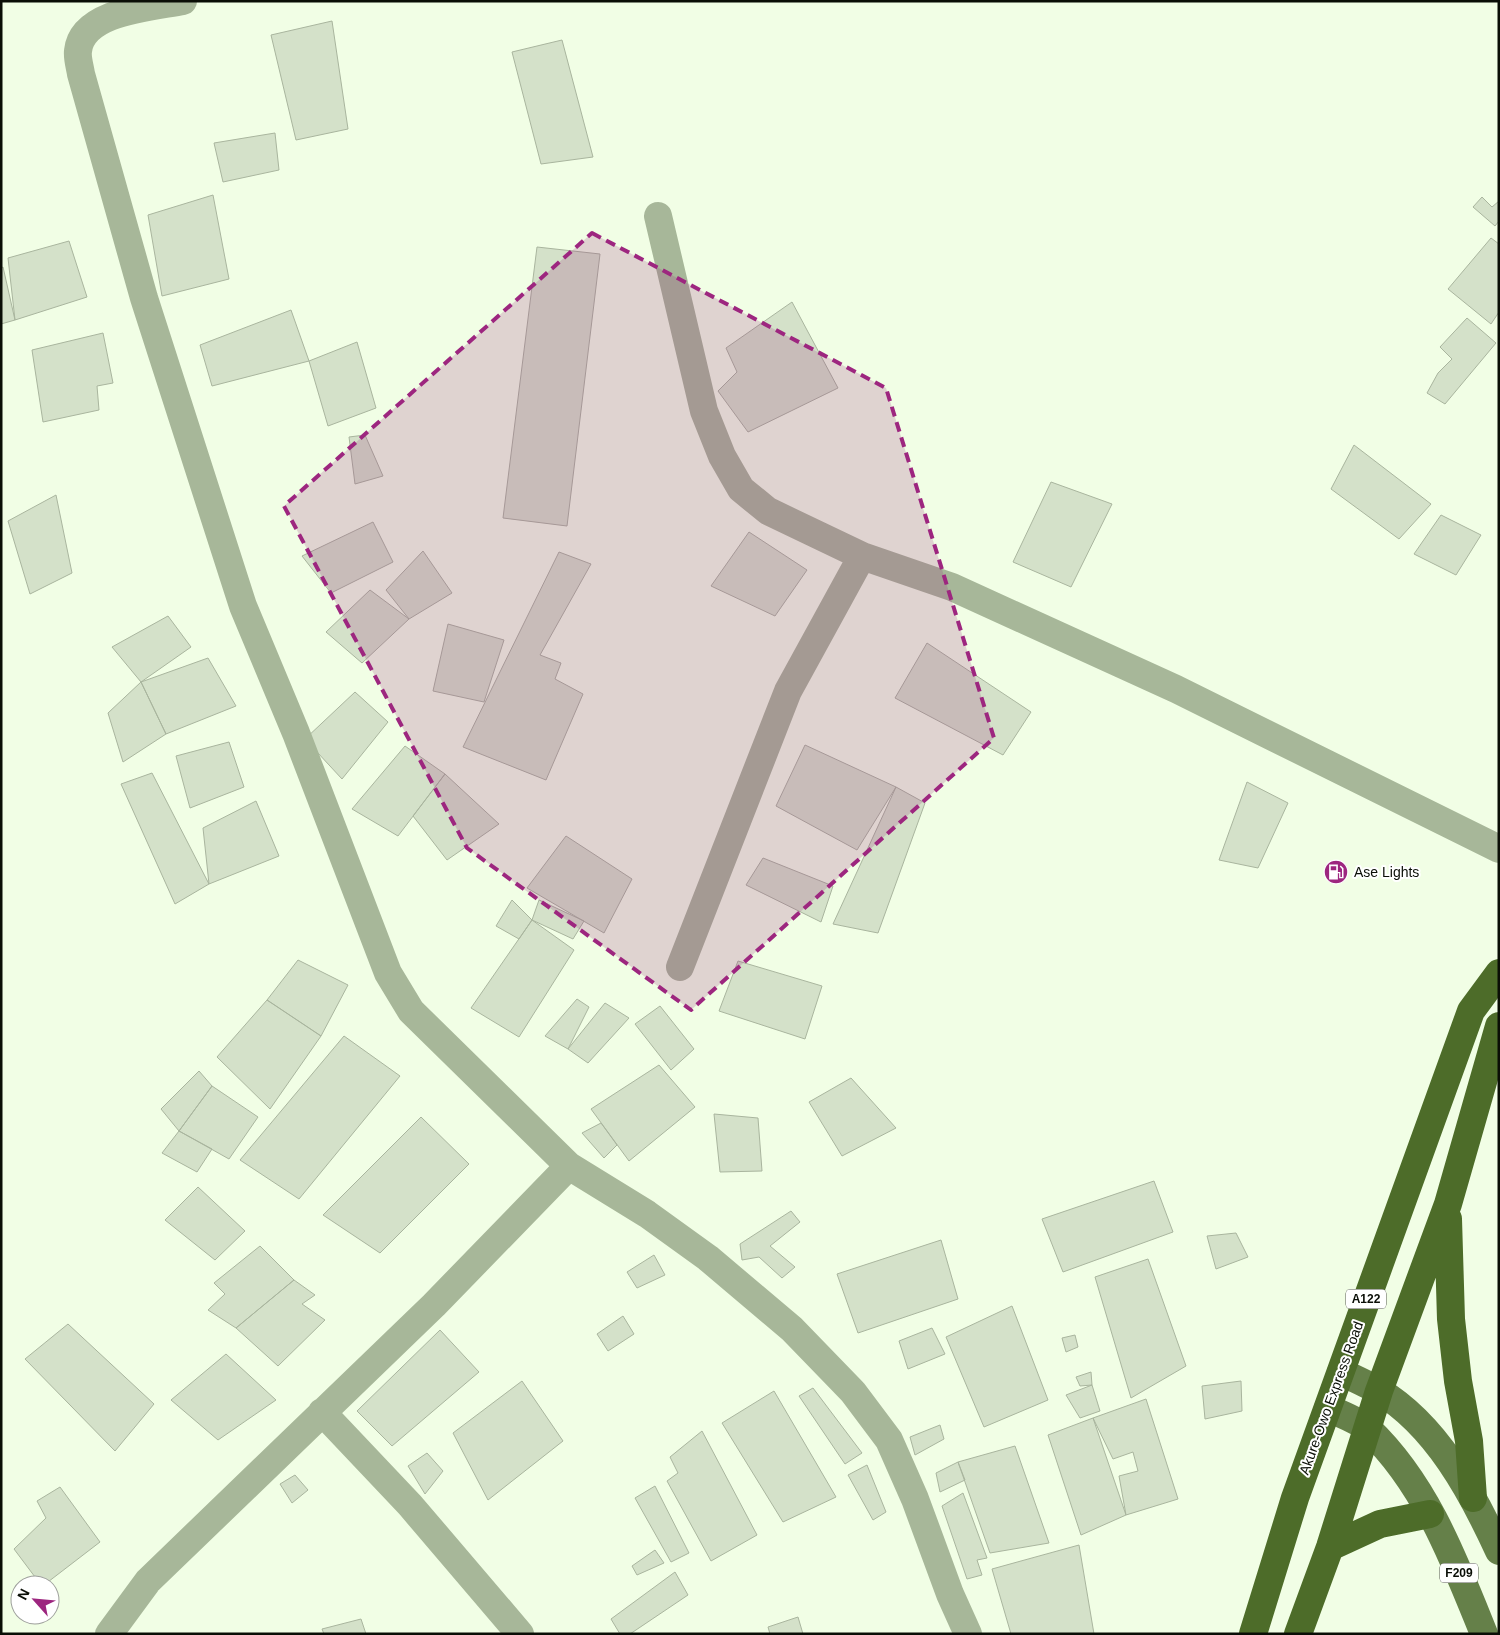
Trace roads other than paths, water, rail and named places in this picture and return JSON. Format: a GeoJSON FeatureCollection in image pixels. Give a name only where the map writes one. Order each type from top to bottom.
{"type":"FeatureCollection","features":[{"type":"Feature","properties":{"kind":"highway","name":"Akure-Owo Express Road"},"geometry":{"type":"LineString","coordinates":[[1253,1634],[1295,1498],[1471,1011],[1499,973]]}},
{"type":"Feature","properties":{"kind":"highway"},"geometry":{"type":"LineString","coordinates":[[1298,1634],[1330,1547],[1379,1391],[1448,1204],[1499,1026]]}},
{"type":"Feature","properties":{"kind":"highway"},"geometry":{"type":"LineString","coordinates":[[1448,1204],[1451,1319],[1458,1381],[1469,1441],[1473,1498]]}},
{"type":"Feature","properties":{"kind":"highway"},"geometry":{"type":"LineString","coordinates":[[1330,1547],[1380,1524],[1430,1514]]}},
{"type":"Feature","properties":{"kind":"main road"},"geometry":{"type":"LineString","coordinates":[[1341,1372],[1379,1391],[1411,1416],[1436,1443],[1473,1498],[1499,1551]]}},
{"type":"Feature","properties":{"kind":"main road"},"geometry":{"type":"LineString","coordinates":[[1328,1408],[1367,1428],[1402,1469],[1430,1514]]}},
{"type":"Feature","properties":{"kind":"main road","name":"F209"},"geometry":{"type":"LineString","coordinates":[[1430,1514],[1449,1548],[1484,1634]]}},
{"type":"Feature","properties":{"kind":"street"},"geometry":{"type":"LineString","coordinates":[[183,1],[113,15],[93,26],[82,38],[77,52],[81,74],[144,298],[240,597],[388,973],[411,1011],[569,1166],[647,1214],[708,1258],[792,1329],[853,1392],[889,1440],[915,1498],[950,1594],[968,1634]]}},
{"type":"Feature","properties":{"kind":"street"},"geometry":{"type":"LineString","coordinates":[[658,216],[704,411],[722,456],[741,489],[768,511],[862,556],[952,587],[1167,685],[1364,780],[1499,849]]}},
{"type":"Feature","properties":{"kind":"street"},"geometry":{"type":"LineString","coordinates":[[680,967],[788,691],[862,556]]}},
{"type":"Feature","properties":{"kind":"street"},"geometry":{"type":"LineString","coordinates":[[109,1634],[148,1581],[434,1305],[569,1166]]}},
{"type":"Feature","properties":{"kind":"street"},"geometry":{"type":"LineString","coordinates":[[322,1412],[410,1505],[520,1634]]}},
{"type":"Feature","properties":{"kind":"place","name":"Ase Lights"},"geometry":{"type":"Point","coordinates":[1336,872]}}]}
